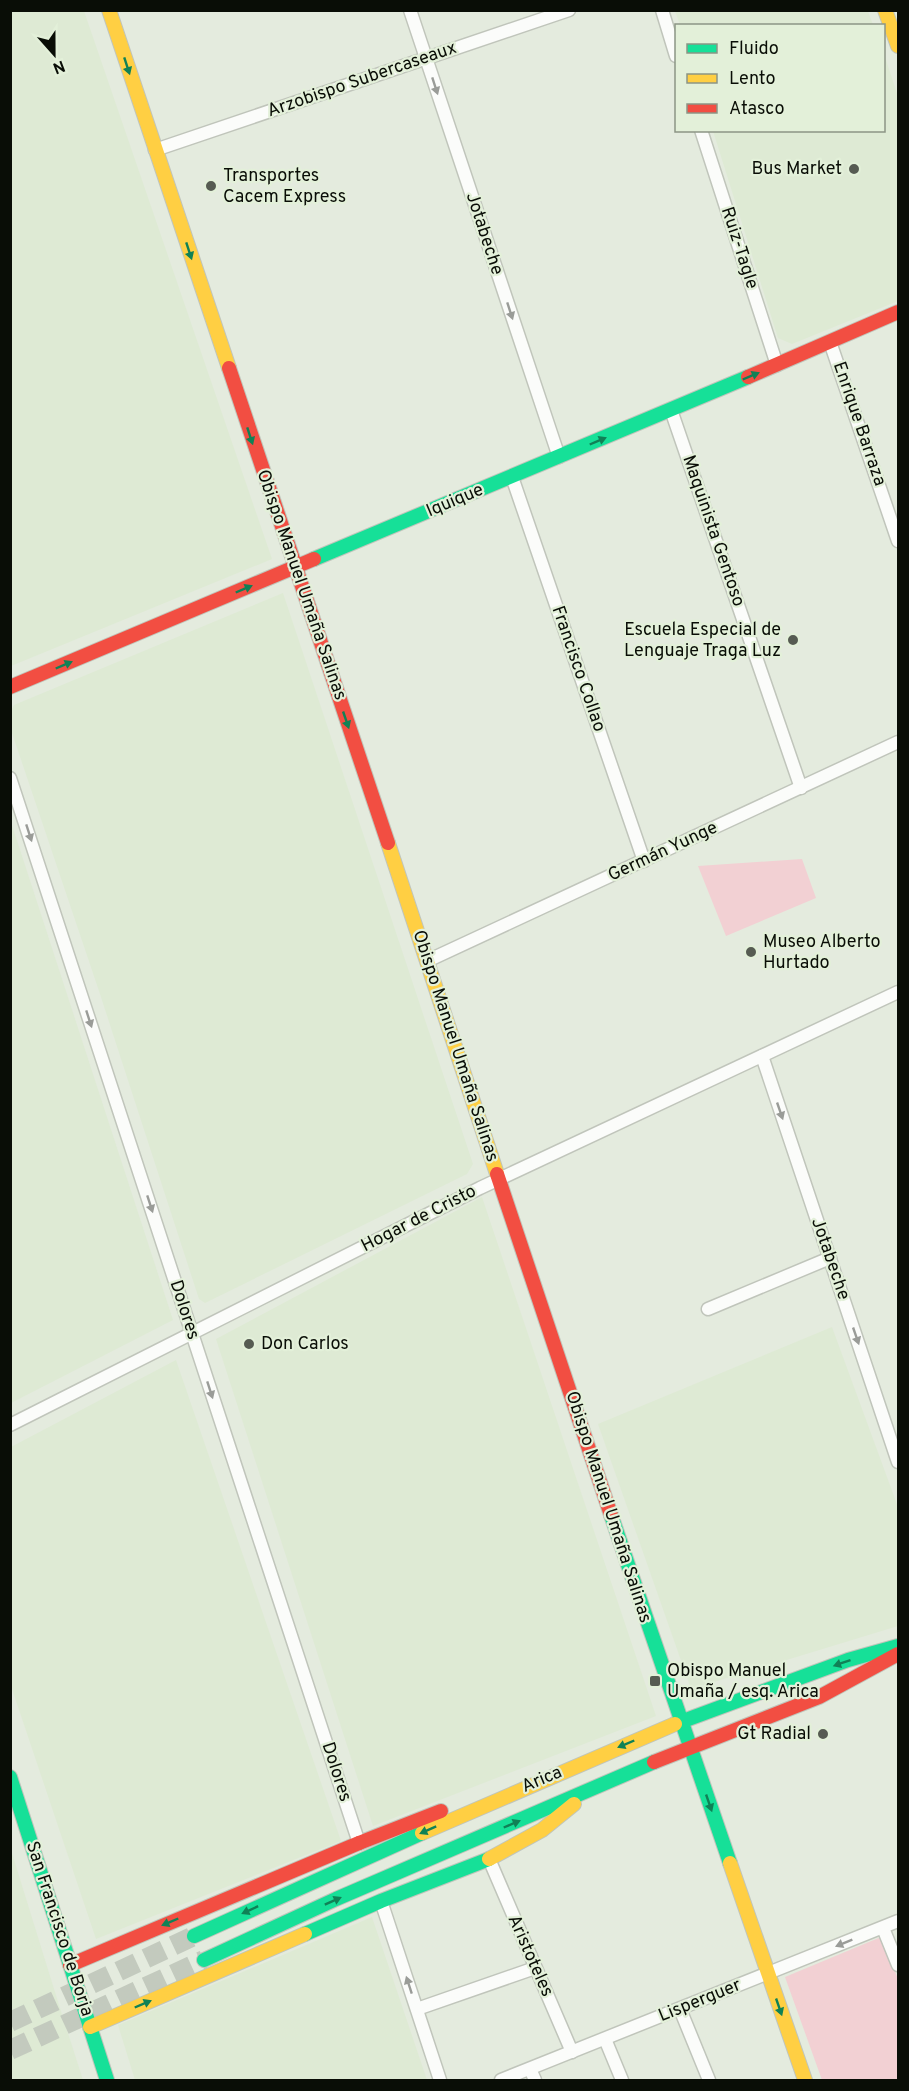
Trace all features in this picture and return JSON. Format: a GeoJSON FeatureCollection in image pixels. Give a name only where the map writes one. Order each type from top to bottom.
{"type":"FeatureCollection","features":[{"type":"Feature","properties":{"kind":"street","name":"Obispo Manuel Umaña Salinas"},"geometry":{"type":"LineString","coordinates":[[109,10],[680,1722],[805,2080]]}},
{"type":"Feature","properties":{"kind":"street","name":"Jotabeche"},"geometry":{"type":"LineString","coordinates":[[410,10],[559,457]]}},
{"type":"Feature","properties":{"kind":"street","name":"Arzobispo Subercaseaux"},"geometry":{"type":"LineString","coordinates":[[155,150],[569,10]]}},
{"type":"Feature","properties":{"kind":"street"},"geometry":{"type":"LineString","coordinates":[[662,10],[675,53]]}},
{"type":"Feature","properties":{"kind":"street"},"geometry":{"type":"LineString","coordinates":[[885,10],[898,46]]}},
{"type":"Feature","properties":{"kind":"street","name":"Ruiz-Tagle"},"geometry":{"type":"LineString","coordinates":[[702,132],[777,365]]}},
{"type":"Feature","properties":{"kind":"street","name":"Iquique"},"geometry":{"type":"LineString","coordinates":[[10,687],[671,410],[898,312]]}},
{"type":"Feature","properties":{"kind":"street","name":"Enrique Barraza"},"geometry":{"type":"LineString","coordinates":[[830,342],[898,541]]}},
{"type":"Feature","properties":{"kind":"street","name":"Maquinista Gentoso"},"geometry":{"type":"LineString","coordinates":[[671,410],[801,788]]}},
{"type":"Feature","properties":{"kind":"street","name":"Francisco Collao"},"geometry":{"type":"LineString","coordinates":[[512,477],[644,861]]}},
{"type":"Feature","properties":{"kind":"street","name":"Germán Yunge"},"geometry":{"type":"LineString","coordinates":[[427,961],[898,742]]}},
{"type":"Feature","properties":{"kind":"street","name":"Dolores"},"geometry":{"type":"LineString","coordinates":[[10,778],[359,1843]]}},
{"type":"Feature","properties":{"kind":"street","name":"Hogar de Cristo"},"geometry":{"type":"LineString","coordinates":[[10,1425],[499,1179],[898,992]]}},
{"type":"Feature","properties":{"kind":"street","name":"Jotabeche"},"geometry":{"type":"LineString","coordinates":[[762,1056],[898,1462]]}},
{"type":"Feature","properties":{"kind":"street"},"geometry":{"type":"LineString","coordinates":[[708,1309],[830,1258]]}},
{"type":"Feature","properties":{"kind":"street","name":"Arica"},"geometry":{"type":"LineString","coordinates":[[194,1936],[535,1783],[680,1722],[848,1660],[898,1646]]}},
{"type":"Feature","properties":{"kind":"street","name":"Arica"},"geometry":{"type":"LineString","coordinates":[[204,1960],[336,1899],[690,1748],[819,1696],[898,1654]]}},
{"type":"Feature","properties":{"kind":"street","name":"San Francisco de Borja"},"geometry":{"type":"LineString","coordinates":[[10,1777],[107,2080]]}},
{"type":"Feature","properties":{"kind":"street"},"geometry":{"type":"LineString","coordinates":[[70,1965],[359,1843],[473,1800],[535,1783]]}},
{"type":"Feature","properties":{"kind":"street"},"geometry":{"type":"LineString","coordinates":[[90,2027],[381,1901],[489,1859],[542,1830],[591,1790]]}},
{"type":"Feature","properties":{"kind":"street","name":"Aristoteles"},"geometry":{"type":"LineString","coordinates":[[489,1859],[572,2052]]}},
{"type":"Feature","properties":{"kind":"street"},"geometry":{"type":"LineString","coordinates":[[381,1901],[440,2080]]}},
{"type":"Feature","properties":{"kind":"street","name":"Lisperguer"},"geometry":{"type":"LineString","coordinates":[[501,2080],[532,2075],[572,2052],[898,1921]]}},
{"type":"Feature","properties":{"kind":"street"},"geometry":{"type":"LineString","coordinates":[[883,1928],[898,1965]]}},
{"type":"Feature","properties":{"kind":"street"},"geometry":{"type":"LineString","coordinates":[[417,2009],[535,1968]]}},
{"type":"Feature","properties":{"kind":"street"},"geometry":{"type":"LineString","coordinates":[[680,2009],[709,2080]]}},
{"type":"Feature","properties":{"kind":"street"},"geometry":{"type":"LineString","coordinates":[[605,2039],[622,2080]]}},
{"type":"Feature","properties":{"kind":"shaded area"},"geometry":{"type":"Polygon","coordinates":[[[11,10],[84,11],[272,559],[11,666],[11,10]]]}},
{"type":"Feature","properties":{"kind":"shaded area"},"geometry":{"type":"Polygon","coordinates":[[[675,11],[868,11],[873,24],[680,24],[675,11]]]}},
{"type":"Feature","properties":{"kind":"shaded area"},"geometry":{"type":"Polygon","coordinates":[[[885,57],[898,96],[898,301],[792,344],[778,338],[713,132],[885,132],[885,57]]]}},
{"type":"Feature","properties":{"kind":"shaded area"},"geometry":{"type":"Polygon","coordinates":[[[283,593],[473,1164],[467,1174],[205,1303],[199,1299],[11,730],[11,711],[14,705],[283,593]]]}},
{"type":"Feature","properties":{"kind":"shaded area"},"geometry":{"type":"Polygon","coordinates":[[[10,819],[173,1320],[11,1403],[10,1403],[10,819]]]}},
{"type":"Feature","properties":{"kind":"shaded area"},"geometry":{"type":"Polygon","coordinates":[[[802,859],[816,898],[726,936],[698,866],[802,859]]]}},
{"type":"Feature","properties":{"kind":"shaded area"},"geometry":{"type":"Polygon","coordinates":[[[482,1197],[656,1716],[373,1826],[216,1339],[482,1197]]]}},
{"type":"Feature","properties":{"kind":"shaded area"},"geometry":{"type":"Polygon","coordinates":[[[832,1327],[898,1507],[898,1626],[691,1689],[598,1424],[832,1327]]]}},
{"type":"Feature","properties":{"kind":"shaded area"},"geometry":{"type":"Polygon","coordinates":[[[176,1360],[341,1841],[96,1939],[11,1686],[11,1447],[176,1360]]]}},
{"type":"Feature","properties":{"kind":"shaded area"},"geometry":{"type":"Polygon","coordinates":[[[11,1850],[59,2005],[83,2080],[11,2080],[11,1850]]]}},
{"type":"Feature","properties":{"kind":"shaded area"},"geometry":{"type":"Polygon","coordinates":[[[372,1917],[427,2080],[135,2080],[118,2025],[372,1917]]]}},
{"type":"Feature","properties":{"kind":"shaded area"},"geometry":{"type":"Polygon","coordinates":[[[881,1937],[898,1979],[898,2080],[822,2080],[785,1977],[881,1937]]]}},
{"type":"Feature","properties":{"kind":"tunnel"},"geometry":{"type":"LineString","coordinates":[[10,2022],[194,1936]]}},
{"type":"Feature","properties":{"kind":"tunnel"},"geometry":{"type":"LineString","coordinates":[[10,2050],[204,1960]]}},
{"type":"Feature","properties":{"kind":"traffic: fast"},"geometry":{"type":"LineString","coordinates":[[314,559],[748,377]]}},
{"type":"Feature","properties":{"kind":"traffic: fast"},"geometry":{"type":"LineString","coordinates":[[611,1515],[730,1863]]}},
{"type":"Feature","properties":{"kind":"traffic: fast"},"geometry":{"type":"LineString","coordinates":[[675,1724],[848,1660],[898,1646]]}},
{"type":"Feature","properties":{"kind":"traffic: fast"},"geometry":{"type":"LineString","coordinates":[[204,1960],[336,1899],[654,1762]]}},
{"type":"Feature","properties":{"kind":"traffic: fast"},"geometry":{"type":"LineString","coordinates":[[10,1777],[107,2080]]}},
{"type":"Feature","properties":{"kind":"traffic: fast"},"geometry":{"type":"LineString","coordinates":[[194,1936],[422,1833]]}},
{"type":"Feature","properties":{"kind":"traffic: fast"},"geometry":{"type":"LineString","coordinates":[[305,1934],[381,1901],[489,1859]]}},
{"type":"Feature","properties":{"kind":"traffic: slow"},"geometry":{"type":"LineString","coordinates":[[109,10],[229,368]]}},
{"type":"Feature","properties":{"kind":"traffic: slow"},"geometry":{"type":"LineString","coordinates":[[885,10],[898,46]]}},
{"type":"Feature","properties":{"kind":"traffic: slow"},"geometry":{"type":"LineString","coordinates":[[388,843],[497,1174]]}},
{"type":"Feature","properties":{"kind":"traffic: slow"},"geometry":{"type":"LineString","coordinates":[[422,1833],[675,1724]]}},
{"type":"Feature","properties":{"kind":"traffic: slow"},"geometry":{"type":"LineString","coordinates":[[489,1859],[542,1830],[574,1804]]}},
{"type":"Feature","properties":{"kind":"traffic: slow"},"geometry":{"type":"LineString","coordinates":[[730,1863],[805,2080]]}},
{"type":"Feature","properties":{"kind":"traffic: slow"},"geometry":{"type":"LineString","coordinates":[[90,2027],[305,1934]]}},
{"type":"Feature","properties":{"kind":"traffic: jam"},"geometry":{"type":"LineString","coordinates":[[748,377],[898,312]]}},
{"type":"Feature","properties":{"kind":"traffic: jam"},"geometry":{"type":"LineString","coordinates":[[229,368],[388,843]]}},
{"type":"Feature","properties":{"kind":"traffic: jam"},"geometry":{"type":"LineString","coordinates":[[10,687],[314,559]]}},
{"type":"Feature","properties":{"kind":"traffic: jam"},"geometry":{"type":"LineString","coordinates":[[497,1174],[611,1515]]}},
{"type":"Feature","properties":{"kind":"traffic: jam"},"geometry":{"type":"LineString","coordinates":[[654,1762],[819,1697],[898,1654]]}},
{"type":"Feature","properties":{"kind":"traffic: jam"},"geometry":{"type":"LineString","coordinates":[[359,1843],[441,1811]]}},
{"type":"Feature","properties":{"kind":"traffic: jam"},"geometry":{"type":"LineString","coordinates":[[70,1965],[359,1843]]}},
{"type":"Feature","properties":{"kind":"place","name":"Bus Market"},"geometry":{"type":"Point","coordinates":[854,169]}},
{"type":"Feature","properties":{"kind":"place","name":"Transportes Cacem Express"},"geometry":{"type":"Point","coordinates":[211,186]}},
{"type":"Feature","properties":{"kind":"place","name":"Escuela Especial de Lenguaje Traga Luz"},"geometry":{"type":"Point","coordinates":[793,640]}},
{"type":"Feature","properties":{"kind":"place","name":"Museo Alberto Hurtado"},"geometry":{"type":"Point","coordinates":[751,952]}},
{"type":"Feature","properties":{"kind":"place","name":"Don Carlos"},"geometry":{"type":"Point","coordinates":[249,1344]}},
{"type":"Feature","properties":{"kind":"place","name":"Obispo Manuel Umaña / esq. Arica"},"geometry":{"type":"Point","coordinates":[655,1681]}},
{"type":"Feature","properties":{"kind":"place","name":"Gt Radial"},"geometry":{"type":"Point","coordinates":[823,1734]}}]}
